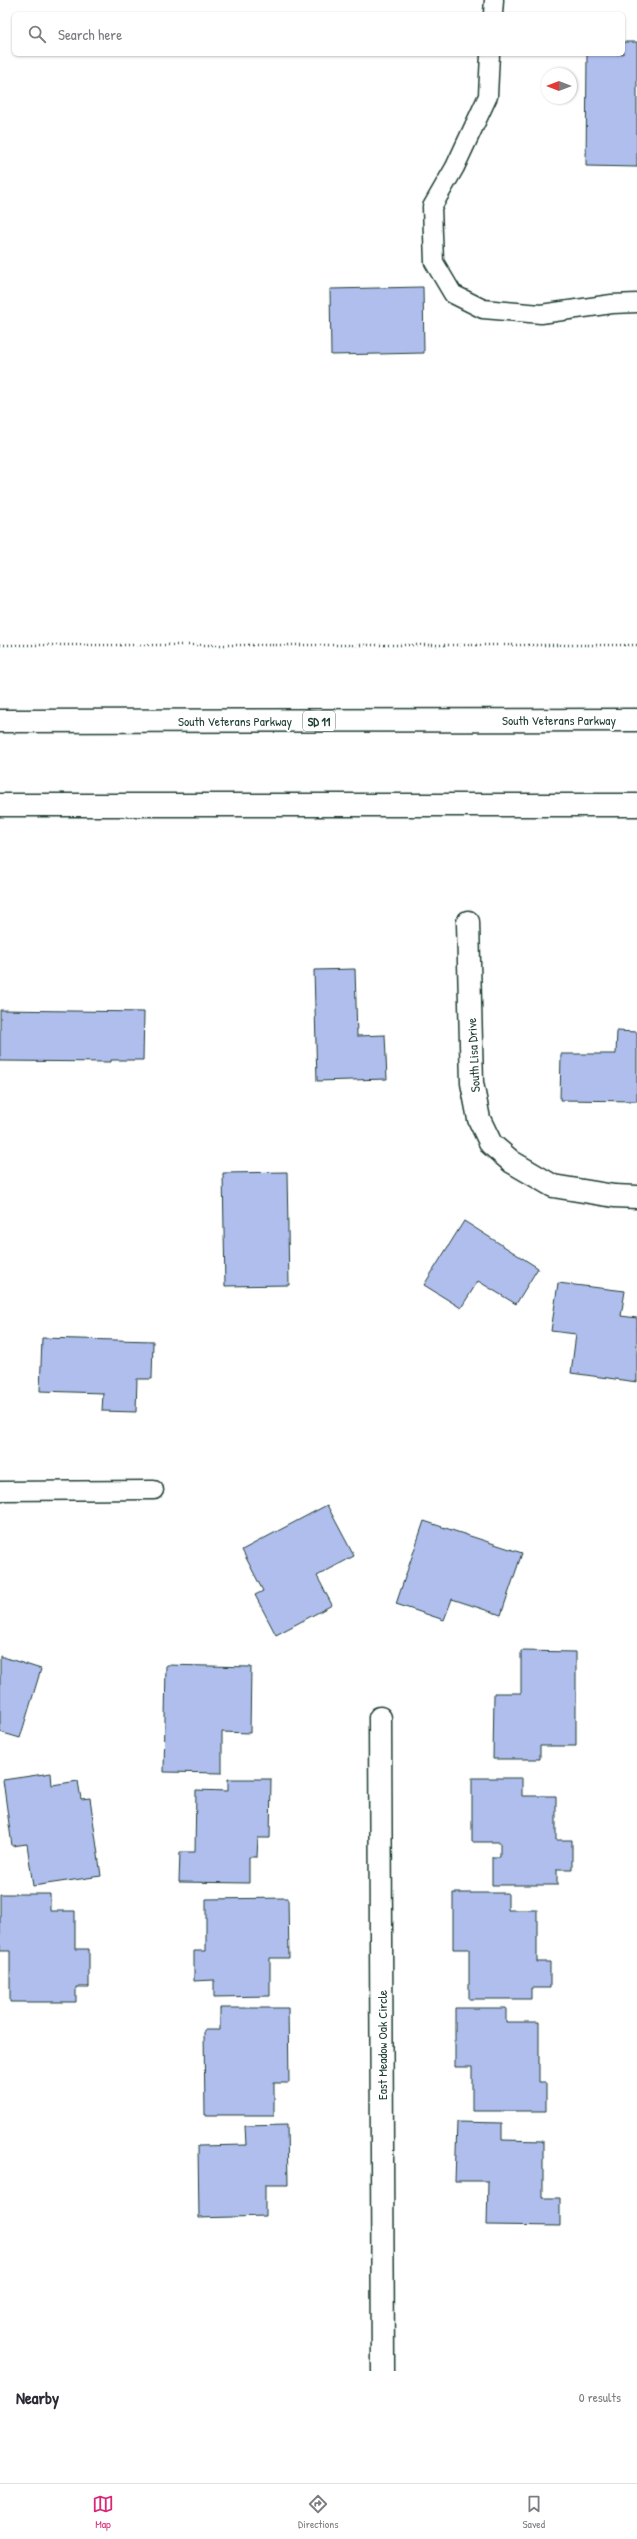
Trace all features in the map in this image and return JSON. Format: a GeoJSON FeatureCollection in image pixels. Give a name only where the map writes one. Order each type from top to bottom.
{"type":"FeatureCollection","features":[{"type":"Feature","properties":{"kind":"main road","name":"South Veterans Parkway"},"geometry":{"type":"LineString","coordinates":[[0,721],[637,720]]}},
{"type":"Feature","properties":{"kind":"main road"},"geometry":{"type":"LineString","coordinates":[[0,805],[637,805]]}},
{"type":"Feature","properties":{"kind":"main road","name":"South Lisa Drive"},"geometry":{"type":"LineString","coordinates":[[468,922],[472,1083],[479,1119],[491,1144],[512,1162],[553,1186],[614,1196],[637,1196]]}},
{"type":"Feature","properties":{"kind":"main road","name":"East Meadow Oak Circle"},"geometry":{"type":"LineString","coordinates":[[380,1718],[383,2371]]}},
{"type":"Feature","properties":{"kind":"lane"},"geometry":{"type":"LineString","coordinates":[[493,12],[494,0]]}},
{"type":"Feature","properties":{"kind":"lane"},"geometry":{"type":"LineString","coordinates":[[490,56],[488,96],[456,167],[432,207],[434,262],[453,294],[483,309],[541,314],[612,304],[637,303]]}},
{"type":"Feature","properties":{"kind":"lane"},"geometry":{"type":"LineString","coordinates":[[0,1492],[154,1490]]}},
{"type":"Feature","properties":{"kind":"path"},"geometry":{"type":"LineString","coordinates":[[0,645],[637,645]]}},
{"type":"Feature","properties":{"kind":"building"},"geometry":{"type":"Polygon","coordinates":[[[625,42],[637,42],[637,167],[586,166],[587,56],[625,56],[625,42]]]}},
{"type":"Feature","properties":{"kind":"building"},"geometry":{"type":"Polygon","coordinates":[[[423,287],[424,353],[331,355],[330,289],[423,287]]]}},
{"type":"Feature","properties":{"kind":"building"},"geometry":{"type":"Polygon","coordinates":[[[355,969],[357,1036],[385,1035],[387,1079],[317,1081],[314,970],[355,969]]]}},
{"type":"Feature","properties":{"kind":"building"},"geometry":{"type":"Polygon","coordinates":[[[0,1010],[144,1012],[143,1060],[111,1060],[111,1062],[0,1061],[0,1010]]]}},
{"type":"Feature","properties":{"kind":"building"},"geometry":{"type":"Polygon","coordinates":[[[617,1031],[637,1032],[637,1101],[560,1100],[561,1054],[616,1054],[617,1031]]]}},
{"type":"Feature","properties":{"kind":"building"},"geometry":{"type":"Polygon","coordinates":[[[287,1172],[289,1285],[225,1286],[223,1173],[287,1172]]]}},
{"type":"Feature","properties":{"kind":"building"},"geometry":{"type":"Polygon","coordinates":[[[464,1221],[538,1268],[516,1304],[478,1281],[461,1308],[424,1285],[464,1221]]]}},
{"type":"Feature","properties":{"kind":"building"},"geometry":{"type":"Polygon","coordinates":[[[558,1283],[625,1291],[621,1316],[637,1318],[637,1382],[571,1373],[576,1334],[551,1331],[558,1283]]]}},
{"type":"Feature","properties":{"kind":"building"},"geometry":{"type":"Polygon","coordinates":[[[42,1338],[153,1341],[152,1379],[137,1379],[136,1412],[102,1411],[103,1393],[40,1391],[42,1338]]]}},
{"type":"Feature","properties":{"kind":"building"},"geometry":{"type":"Polygon","coordinates":[[[327,1505],[354,1556],[317,1576],[332,1605],[276,1635],[255,1595],[263,1591],[242,1550],[327,1505]]]}},
{"type":"Feature","properties":{"kind":"building"},"geometry":{"type":"Polygon","coordinates":[[[424,1521],[522,1553],[501,1615],[452,1599],[444,1620],[396,1604],[424,1521]]]}},
{"type":"Feature","properties":{"kind":"building"},"geometry":{"type":"Polygon","coordinates":[[[521,1651],[576,1652],[576,1746],[540,1746],[540,1759],[493,1759],[494,1693],[521,1693],[521,1651]]]}},
{"type":"Feature","properties":{"kind":"building"},"geometry":{"type":"Polygon","coordinates":[[[0,1656],[41,1669],[20,1738],[0,1732],[0,1656]]]}},
{"type":"Feature","properties":{"kind":"building"},"geometry":{"type":"Polygon","coordinates":[[[166,1665],[251,1667],[250,1733],[222,1732],[222,1773],[164,1772],[166,1665]]]}},
{"type":"Feature","properties":{"kind":"building"},"geometry":{"type":"Polygon","coordinates":[[[51,1773],[52,1785],[78,1781],[81,1799],[90,1798],[101,1876],[33,1886],[27,1844],[12,1846],[3,1780],[51,1773]]]}},
{"type":"Feature","properties":{"kind":"building"},"geometry":{"type":"Polygon","coordinates":[[[472,1778],[522,1778],[522,1796],[556,1796],[556,1840],[572,1840],[572,1869],[557,1869],[557,1885],[492,1885],[492,1857],[500,1857],[500,1842],[472,1842],[472,1778]]]}},
{"type":"Feature","properties":{"kind":"building"},"geometry":{"type":"Polygon","coordinates":[[[228,1779],[271,1779],[270,1838],[258,1838],[257,1857],[249,1857],[249,1883],[179,1882],[180,1852],[195,1852],[196,1790],[228,1791],[228,1779]]]}},
{"type":"Feature","properties":{"kind":"building"},"geometry":{"type":"Polygon","coordinates":[[[453,1893],[508,1893],[508,1910],[537,1910],[537,1962],[550,1962],[550,1988],[531,1988],[531,1999],[469,1999],[469,1949],[453,1949],[453,1893]]]}},
{"type":"Feature","properties":{"kind":"building"},"geometry":{"type":"Polygon","coordinates":[[[0,1894],[50,1894],[50,1911],[75,1911],[75,1949],[89,1949],[89,1987],[76,1987],[76,2002],[10,2002],[10,1951],[0,1951],[0,1894]]]}},
{"type":"Feature","properties":{"kind":"building"},"geometry":{"type":"Polygon","coordinates":[[[288,1898],[289,1958],[270,1958],[270,1996],[214,1997],[214,1980],[194,1981],[194,1951],[206,1951],[206,1899],[288,1898]]]}},
{"type":"Feature","properties":{"kind":"building"},"geometry":{"type":"Polygon","coordinates":[[[220,2008],[288,2008],[289,2083],[274,2083],[274,2115],[205,2115],[204,2030],[220,2030],[220,2008]]]}},
{"type":"Feature","properties":{"kind":"building"},"geometry":{"type":"Polygon","coordinates":[[[455,2008],[506,2008],[506,2022],[539,2022],[539,2082],[546,2082],[546,2111],[472,2111],[472,2067],[455,2067],[455,2008]]]}},
{"type":"Feature","properties":{"kind":"building"},"geometry":{"type":"Polygon","coordinates":[[[457,2122],[502,2123],[502,2140],[543,2141],[543,2198],[560,2198],[560,2226],[487,2225],[488,2181],[455,2181],[457,2122]]]}},
{"type":"Feature","properties":{"kind":"building"},"geometry":{"type":"Polygon","coordinates":[[[287,2125],[288,2185],[265,2185],[265,2216],[199,2218],[198,2146],[246,2145],[245,2126],[287,2125]]]}}]}
